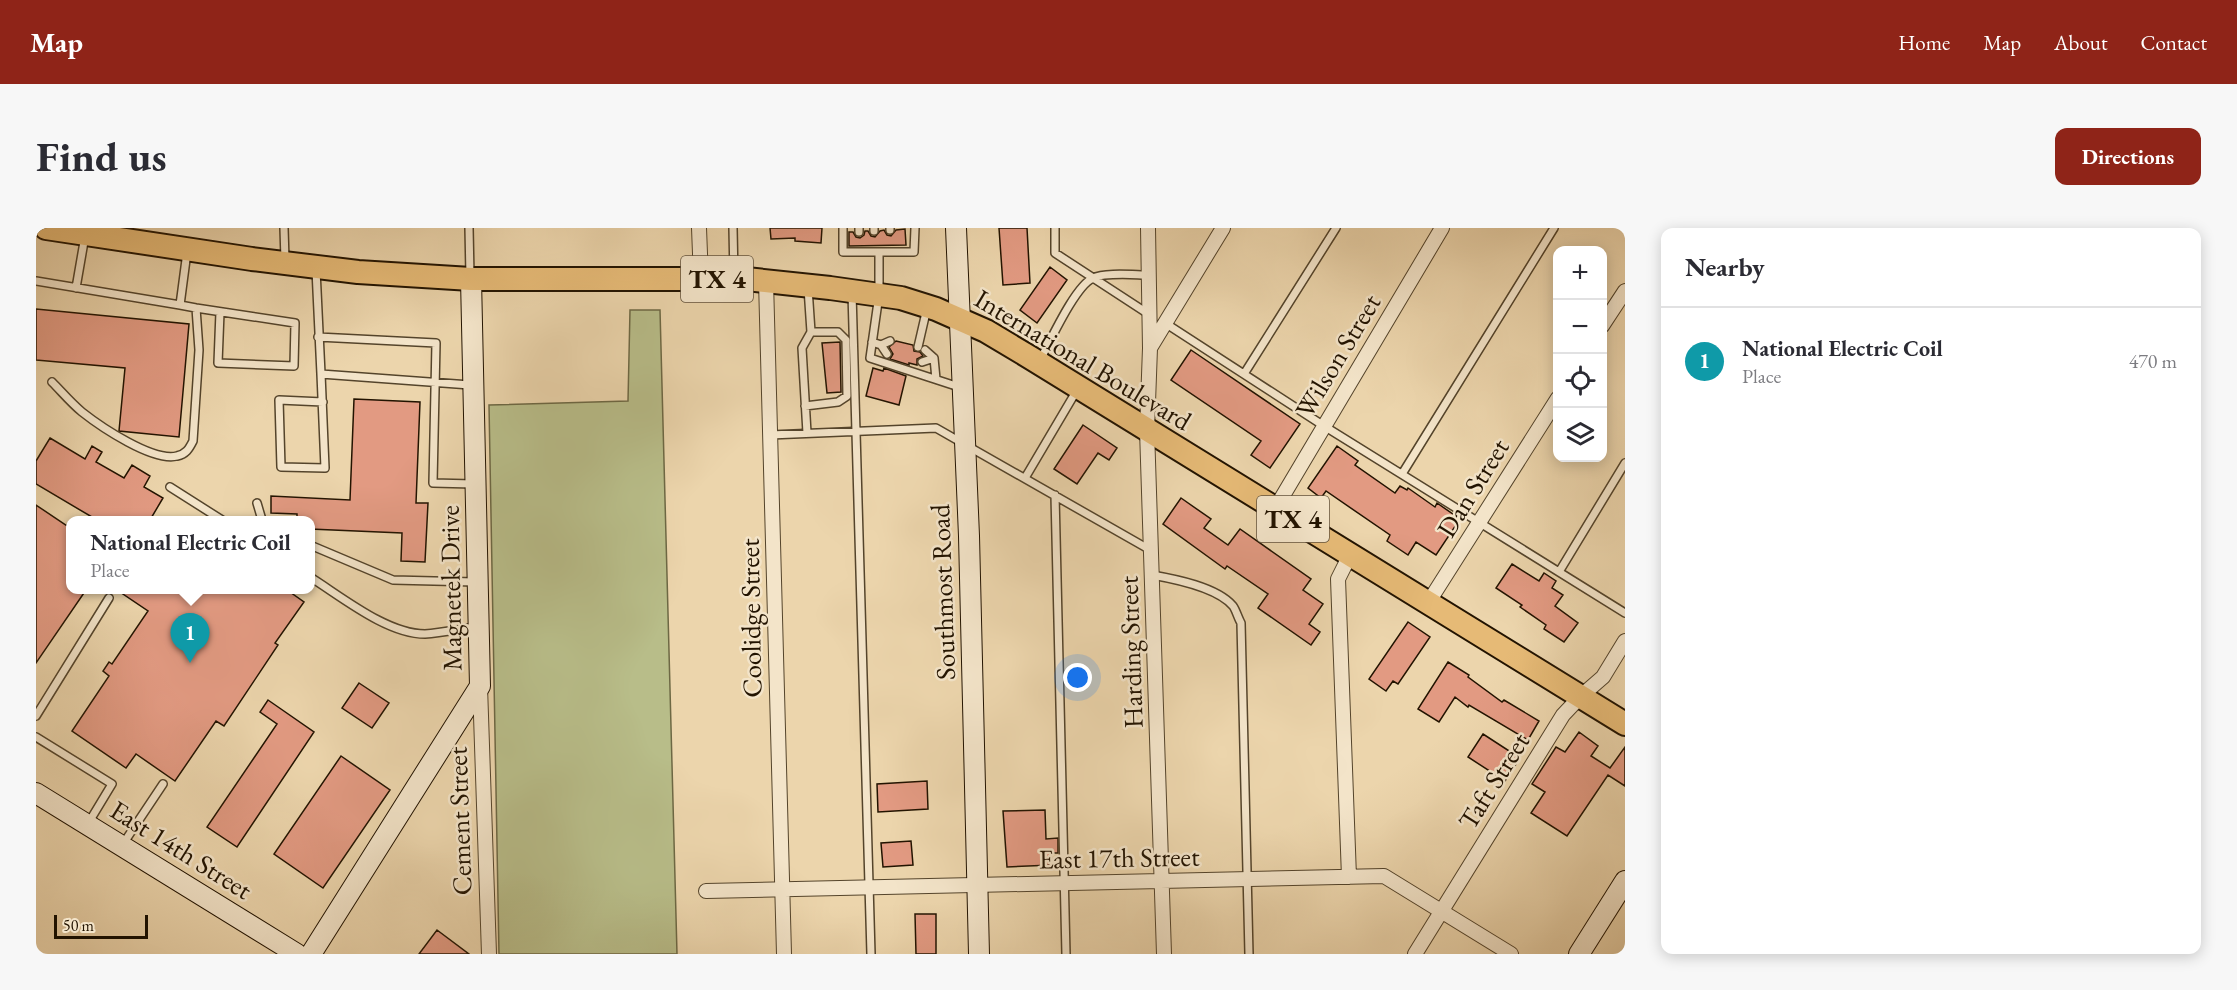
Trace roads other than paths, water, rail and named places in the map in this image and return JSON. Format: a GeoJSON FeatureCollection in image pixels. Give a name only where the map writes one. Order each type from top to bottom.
{"type":"FeatureCollection","features":[{"type":"Feature","properties":{"kind":"main road","name":"International Boulevard"},"geometry":{"type":"LineString","coordinates":[[46,228],[100,233],[187,249],[358,272],[471,279],[734,279],[851,291],[901,298],[927,306],[986,331],[1625,724]]}},
{"type":"Feature","properties":{"kind":"street"},"geometry":{"type":"LineString","coordinates":[[699,228],[701,279]]}},
{"type":"Feature","properties":{"kind":"street","name":"Southmost Road"},"geometry":{"type":"LineString","coordinates":[[956,228],[965,443],[980,954]]}},
{"type":"Feature","properties":{"kind":"street","name":"Harding Street"},"geometry":{"type":"LineString","coordinates":[[1148,228],[1150,315],[1148,430],[1164,954]]}},
{"type":"Feature","properties":{"kind":"street","name":"Harding Street"},"geometry":{"type":"LineString","coordinates":[[1150,348],[1223,228]]}},
{"type":"Feature","properties":{"kind":"street","name":"Wilson Street"},"geometry":{"type":"LineString","coordinates":[[1275,508],[1442,228]]}},
{"type":"Feature","properties":{"kind":"street","name":"Magnetek Drive"},"geometry":{"type":"LineString","coordinates":[[311,954],[480,686],[471,279]]}},
{"type":"Feature","properties":{"kind":"street","name":"Coolidge Street"},"geometry":{"type":"LineString","coordinates":[[766,282],[784,954]]}},
{"type":"Feature","properties":{"kind":"street"},"geometry":{"type":"LineString","coordinates":[[1607,318],[1625,291]]}},
{"type":"Feature","properties":{"kind":"street","name":"Dan Street"},"geometry":{"type":"LineString","coordinates":[[1428,603],[1553,404]]}},
{"type":"Feature","properties":{"kind":"street"},"geometry":{"type":"LineString","coordinates":[[1348,877],[1338,579],[1350,555]]}},
{"type":"Feature","properties":{"kind":"street","name":"Taft Street"},"geometry":{"type":"LineString","coordinates":[[1416,954],[1563,715],[1603,677],[1625,641]]}},
{"type":"Feature","properties":{"kind":"street","name":"Cement Street"},"geometry":{"type":"LineString","coordinates":[[480,686],[489,954]]}},
{"type":"Feature","properties":{"kind":"street","name":"East 14th Street"},"geometry":{"type":"LineString","coordinates":[[36,793],[297,954]]}},
{"type":"Feature","properties":{"kind":"street","name":"East 17th Street"},"geometry":{"type":"LineString","coordinates":[[706,891],[1384,876],[1511,954]]}},
{"type":"Feature","properties":{"kind":"street"},"geometry":{"type":"LineString","coordinates":[[1580,954],[1625,881]]}},
{"type":"Feature","properties":{"kind":"lane"},"geometry":{"type":"LineString","coordinates":[[284,228],[285,263]]}},
{"type":"Feature","properties":{"kind":"lane"},"geometry":{"type":"LineString","coordinates":[[469,228],[471,279]]}},
{"type":"Feature","properties":{"kind":"lane"},"geometry":{"type":"LineString","coordinates":[[733,228],[734,279]]}},
{"type":"Feature","properties":{"kind":"lane"},"geometry":{"type":"LineString","coordinates":[[843,228],[843,252],[891,249],[914,252],[915,228]]}},
{"type":"Feature","properties":{"kind":"lane"},"geometry":{"type":"LineString","coordinates":[[1055,228],[1055,254],[1150,315]]}},
{"type":"Feature","properties":{"kind":"lane"},"geometry":{"type":"LineString","coordinates":[[1244,374],[1336,228]]}},
{"type":"Feature","properties":{"kind":"lane"},"geometry":{"type":"LineString","coordinates":[[1402,474],[1554,228]]}},
{"type":"Feature","properties":{"kind":"lane"},"geometry":{"type":"LineString","coordinates":[[76,288],[100,233]]}},
{"type":"Feature","properties":{"kind":"lane"},"geometry":{"type":"LineString","coordinates":[[180,305],[187,249]]}},
{"type":"Feature","properties":{"kind":"lane"},"geometry":{"type":"LineString","coordinates":[[876,250],[879,295],[870,358],[962,388]]}},
{"type":"Feature","properties":{"kind":"lane"},"geometry":{"type":"LineString","coordinates":[[316,267],[318,337],[323,402],[325,468],[281,467],[279,400],[323,402]]}},
{"type":"Feature","properties":{"kind":"lane"},"geometry":{"type":"LineString","coordinates":[[1038,363],[1078,292],[1091,279],[1099,276],[1149,275]]}},
{"type":"Feature","properties":{"kind":"lane"},"geometry":{"type":"LineString","coordinates":[[36,281],[295,323],[294,366],[218,363],[220,312]]}},
{"type":"Feature","properties":{"kind":"lane"},"geometry":{"type":"LineString","coordinates":[[807,433],[802,348],[811,332],[808,286]]}},
{"type":"Feature","properties":{"kind":"lane"},"geometry":{"type":"LineString","coordinates":[[805,406],[838,402],[847,396],[851,291]]}},
{"type":"Feature","properties":{"kind":"lane"},"geometry":{"type":"LineString","coordinates":[[927,306],[921,348],[934,358],[936,379]]}},
{"type":"Feature","properties":{"kind":"lane"},"geometry":{"type":"LineString","coordinates":[[52,382],[81,411],[130,444],[165,457],[177,456],[188,451],[193,441],[199,350],[196,308]]}},
{"type":"Feature","properties":{"kind":"lane"},"geometry":{"type":"LineString","coordinates":[[1165,323],[1324,426],[1625,613]]}},
{"type":"Feature","properties":{"kind":"lane"},"geometry":{"type":"LineString","coordinates":[[811,332],[838,332],[850,340]]}},
{"type":"Feature","properties":{"kind":"lane"},"geometry":{"type":"LineString","coordinates":[[318,337],[436,343],[434,483],[475,484]]}},
{"type":"Feature","properties":{"kind":"lane"},"geometry":{"type":"LineString","coordinates":[[850,340],[856,431],[871,954]]}},
{"type":"Feature","properties":{"kind":"lane"},"geometry":{"type":"LineString","coordinates":[[881,345],[890,341]]}},
{"type":"Feature","properties":{"kind":"lane"},"geometry":{"type":"LineString","coordinates":[[872,342],[881,345],[887,354]]}},
{"type":"Feature","properties":{"kind":"lane"},"geometry":{"type":"LineString","coordinates":[[922,362],[934,358]]}},
{"type":"Feature","properties":{"kind":"lane"},"geometry":{"type":"LineString","coordinates":[[321,374],[473,385]]}},
{"type":"Feature","properties":{"kind":"lane"},"geometry":{"type":"LineString","coordinates":[[1025,478],[1079,387]]}},
{"type":"Feature","properties":{"kind":"lane"},"geometry":{"type":"LineString","coordinates":[[770,435],[936,428],[1152,551]]}},
{"type":"Feature","properties":{"kind":"lane"},"geometry":{"type":"LineString","coordinates":[[1560,572],[1625,463]]}},
{"type":"Feature","properties":{"kind":"lane"},"geometry":{"type":"LineString","coordinates":[[170,487],[216,516]]}},
{"type":"Feature","properties":{"kind":"lane"},"geometry":{"type":"LineString","coordinates":[[1055,495],[1066,954]]}},
{"type":"Feature","properties":{"kind":"lane"},"geometry":{"type":"LineString","coordinates":[[257,503],[261,516]]}},
{"type":"Feature","properties":{"kind":"lane"},"geometry":{"type":"LineString","coordinates":[[315,547],[393,580],[477,582]]}},
{"type":"Feature","properties":{"kind":"lane"},"geometry":{"type":"LineString","coordinates":[[1152,575],[1180,580],[1217,594],[1233,606],[1241,623],[1249,954]]}},
{"type":"Feature","properties":{"kind":"lane"},"geometry":{"type":"LineString","coordinates":[[315,580],[396,629],[424,634],[479,627]]}},
{"type":"Feature","properties":{"kind":"lane"},"geometry":{"type":"LineString","coordinates":[[36,716],[109,598]]}},
{"type":"Feature","properties":{"kind":"lane"},"geometry":{"type":"LineString","coordinates":[[36,737],[112,784],[87,824]]}},
{"type":"Feature","properties":{"kind":"lane"},"geometry":{"type":"LineString","coordinates":[[122,846],[163,784]]}},
{"type":"Feature","properties":{"kind":"place","name":"National Electric Coil"},"geometry":{"type":"Point","coordinates":[190,663]}}]}
